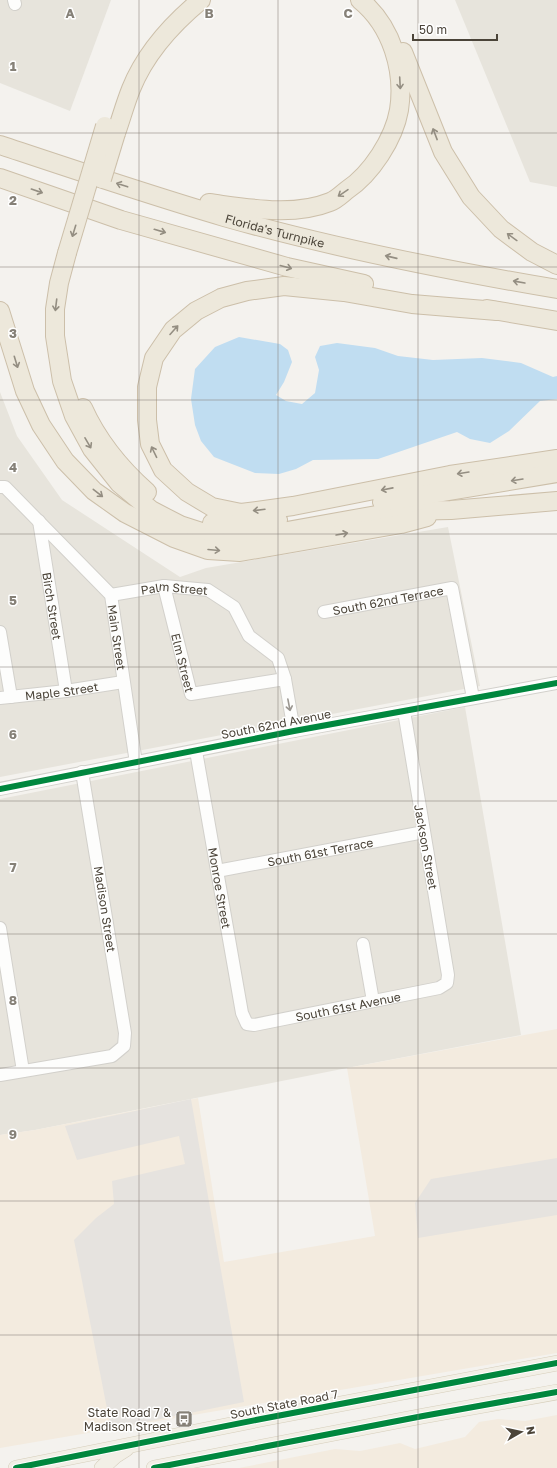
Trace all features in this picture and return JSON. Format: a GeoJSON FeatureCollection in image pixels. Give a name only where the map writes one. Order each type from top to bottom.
{"type":"FeatureCollection","features":[{"type":"Feature","properties":{"kind":"highway"},"geometry":{"type":"LineString","coordinates":[[184,0],[164,18],[136,54],[121,85],[111,130],[73,256],[59,282],[55,309],[55,336],[58,359],[74,416],[92,449],[119,483],[151,510],[180,525],[211,535],[243,539],[399,511],[451,510],[557,501]]}},
{"type":"Feature","properties":{"kind":"highway"},"geometry":{"type":"LineString","coordinates":[[111,130],[131,88],[149,56],[166,34],[201,0]]}},
{"type":"Feature","properties":{"kind":"highway"},"geometry":{"type":"LineString","coordinates":[[159,197],[268,210],[298,210],[330,202],[358,183],[378,159],[393,130],[399,111],[400,90],[399,67],[391,44],[382,25],[366,5],[360,0]]}},
{"type":"Feature","properties":{"kind":"highway"},"geometry":{"type":"LineString","coordinates":[[370,0],[386,18],[401,48],[442,152],[471,197],[501,229],[532,252],[557,265]]}},
{"type":"Feature","properties":{"kind":"highway","name":"Florida's Turnpike"},"geometry":{"type":"LineString","coordinates":[[0,145],[159,197],[225,217],[305,238],[405,261],[557,289]]}},
{"type":"Feature","properties":{"kind":"highway"},"geometry":{"type":"LineString","coordinates":[[0,178],[121,220],[287,267],[404,294],[557,321]]}},
{"type":"Feature","properties":{"kind":"highway"},"geometry":{"type":"LineString","coordinates":[[73,256],[65,323],[67,352],[82,405],[88,419],[104,443],[133,479],[160,504],[189,518],[215,524],[244,526],[557,473]]}},
{"type":"Feature","properties":{"kind":"highway"},"geometry":{"type":"LineString","coordinates":[[498,311],[412,304],[344,292],[284,286],[247,291],[221,298],[196,310],[173,330],[154,358],[147,387],[146,420],[150,444],[163,470],[187,492],[212,507],[241,513],[293,506],[450,475],[557,459]]}},
{"type":"Feature","properties":{"kind":"highway"},"geometry":{"type":"LineString","coordinates":[[0,311],[25,391],[41,425],[65,460],[94,491],[126,513],[174,538],[208,550],[240,552],[401,524],[451,510]]}},
{"type":"Feature","properties":{"kind":"main road","name":"South State Road 7"},"geometry":{"type":"LineString","coordinates":[[16,1468],[557,1363]]}},
{"type":"Feature","properties":{"kind":"main road"},"geometry":{"type":"LineString","coordinates":[[154,1468],[423,1416],[557,1392]]}},
{"type":"Feature","properties":{"kind":"main road"},"geometry":{"type":"LineString","coordinates":[[102,1468],[115,1456],[132,1445]]}},
{"type":"Feature","properties":{"kind":"main road"},"geometry":{"type":"LineString","coordinates":[[96,1468],[102,1461],[107,1450]]}},
{"type":"Feature","properties":{"kind":"street","name":"Main Street"},"geometry":{"type":"LineString","coordinates":[[0,487],[5,487],[110,595],[136,763]]}},
{"type":"Feature","properties":{"kind":"street","name":"Birch Street"},"geometry":{"type":"LineString","coordinates":[[39,522],[66,691]]}},
{"type":"Feature","properties":{"kind":"street","name":"Palm Street"},"geometry":{"type":"LineString","coordinates":[[110,595],[164,586],[208,590],[234,608],[249,636],[278,658],[285,679],[294,731]]}},
{"type":"Feature","properties":{"kind":"street","name":"Elm Street"},"geometry":{"type":"LineString","coordinates":[[164,586],[191,694],[285,679]]}},
{"type":"Feature","properties":{"kind":"street","name":"South 62nd Terrace"},"geometry":{"type":"LineString","coordinates":[[324,612],[452,588],[473,698]]}},
{"type":"Feature","properties":{"kind":"street"},"geometry":{"type":"LineString","coordinates":[[0,632],[6,697]]}},
{"type":"Feature","properties":{"kind":"street","name":"Maple Street"},"geometry":{"type":"LineString","coordinates":[[6,697],[66,691],[123,682]]}},
{"type":"Feature","properties":{"kind":"street","name":"South 62nd Avenue"},"geometry":{"type":"LineString","coordinates":[[0,789],[294,731],[557,683]]}},
{"type":"Feature","properties":{"kind":"street","name":"Jackson Street"},"geometry":{"type":"LineString","coordinates":[[404,711],[448,975],[447,983]]}},
{"type":"Feature","properties":{"kind":"street","name":"Monroe Street"},"geometry":{"type":"LineString","coordinates":[[196,751],[242,1013],[247,1024]]}},
{"type":"Feature","properties":{"kind":"street","name":"Madison Street"},"geometry":{"type":"LineString","coordinates":[[23,1071],[112,1056],[124,1046],[125,1033],[82,772]]}},
{"type":"Feature","properties":{"kind":"street","name":"South 61st Terrace"},"geometry":{"type":"LineString","coordinates":[[217,870],[424,832]]}},
{"type":"Feature","properties":{"kind":"street"},"geometry":{"type":"LineString","coordinates":[[0,932],[23,1071],[0,1075]]}},
{"type":"Feature","properties":{"kind":"street"},"geometry":{"type":"LineString","coordinates":[[363,944],[373,1001]]}},
{"type":"Feature","properties":{"kind":"street","name":"South 61st Avenue"},"geometry":{"type":"LineString","coordinates":[[247,1024],[254,1025],[439,988],[447,983]]}},
{"type":"Feature","properties":{"kind":"shaded area"},"geometry":{"type":"Polygon","coordinates":[[[0,0],[111,0],[70,111],[0,83],[0,0]]]}},
{"type":"Feature","properties":{"kind":"shaded area"},"geometry":{"type":"Polygon","coordinates":[[[455,0],[557,0],[557,187],[530,182],[455,0]]]}},
{"type":"Feature","properties":{"kind":"shaded area"},"geometry":{"type":"Polygon","coordinates":[[[0,392],[17,436],[62,500],[180,577],[206,568],[448,527],[480,686],[0,777],[0,392]]]}},
{"type":"Feature","properties":{"kind":"shaded area"},"geometry":{"type":"Polygon","coordinates":[[[465,707],[521,1035],[35,1130],[0,1135],[0,799],[465,707]]]}},
{"type":"Feature","properties":{"kind":"shaded area"},"geometry":{"type":"Polygon","coordinates":[[[557,1029],[557,1353],[0,1448],[0,1135],[35,1130],[198,1098],[224,1262],[375,1236],[347,1068],[557,1029]]]}},
{"type":"Feature","properties":{"kind":"shaded area"},"geometry":{"type":"Polygon","coordinates":[[[191,1099],[244,1402],[111,1429],[74,1240],[96,1218],[114,1204],[112,1181],[185,1164],[179,1136],[77,1160],[65,1126],[191,1099]]]}},
{"type":"Feature","properties":{"kind":"shaded area"},"geometry":{"type":"Polygon","coordinates":[[[557,1158],[557,1215],[418,1238],[415,1203],[431,1179],[557,1158]]]}},
{"type":"Feature","properties":{"kind":"shaded area"},"geometry":{"type":"Polygon","coordinates":[[[557,1415],[557,1468],[239,1468],[335,1449],[360,1451],[400,1443],[415,1449],[465,1437],[479,1422],[498,1419],[525,1421],[557,1415]]]}},
{"type":"Feature","properties":{"kind":"water"},"geometry":{"type":"Polygon","coordinates":[[[239,337],[280,344],[288,350],[292,362],[284,382],[276,395],[286,401],[302,404],[315,393],[319,370],[315,357],[320,346],[337,343],[375,348],[398,356],[433,360],[482,358],[521,363],[553,377],[557,376],[557,399],[540,401],[509,431],[490,443],[470,439],[457,432],[378,459],[313,460],[296,469],[279,474],[255,473],[214,457],[201,441],[195,425],[191,399],[195,369],[215,347],[239,337]]]}},
{"type":"Feature","properties":{"kind":"cycle path"},"geometry":{"type":"LineString","coordinates":[[0,789],[294,731],[557,683]]}},
{"type":"Feature","properties":{"kind":"cycle path"},"geometry":{"type":"LineString","coordinates":[[16,1468],[261,1419],[557,1363]]}},
{"type":"Feature","properties":{"kind":"cycle path"},"geometry":{"type":"LineString","coordinates":[[154,1468],[423,1416],[557,1392]]}},
{"type":"Feature","properties":{"kind":"place","name":"State Road 7 & Madison Street"},"geometry":{"type":"Point","coordinates":[184,1419]}}]}
